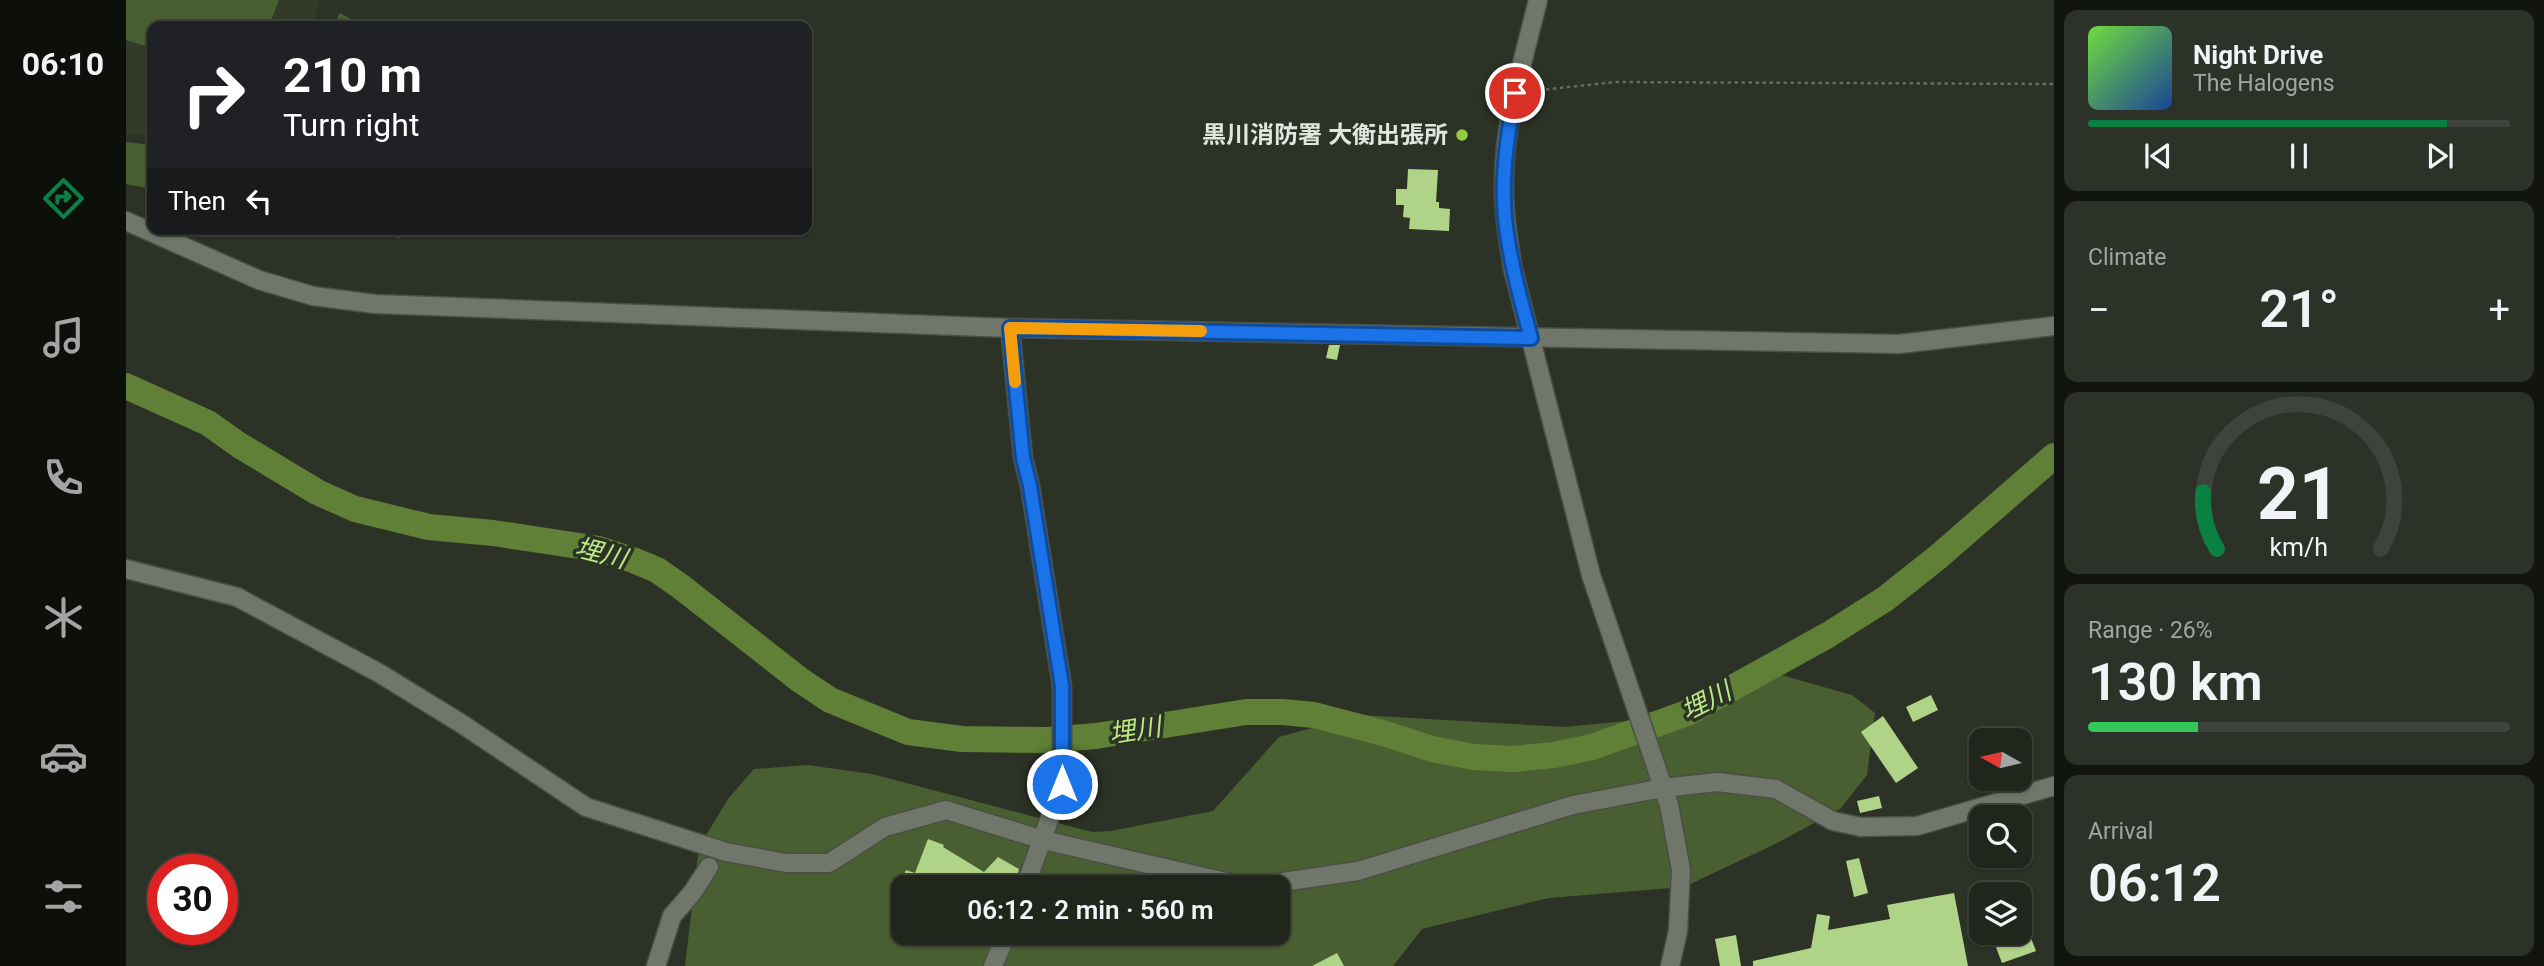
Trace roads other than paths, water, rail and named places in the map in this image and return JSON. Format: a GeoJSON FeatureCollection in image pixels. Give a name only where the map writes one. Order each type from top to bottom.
{"type":"FeatureCollection","features":[{"type":"Feature","properties":{"kind":"street"},"geometry":{"type":"LineString","coordinates":[[1538,0],[1507,134],[1504,178],[1506,226],[1531,338],[1591,575],[1669,805],[1681,870],[1678,931],[1670,966]]}},
{"type":"Feature","properties":{"kind":"street"},"geometry":{"type":"LineString","coordinates":[[126,221],[147,230]]}},
{"type":"Feature","properties":{"kind":"street"},"geometry":{"type":"LineString","coordinates":[[158,235],[259,280],[313,296],[375,304],[1010,328],[1899,344],[2054,326]]}},
{"type":"Feature","properties":{"kind":"street"},"geometry":{"type":"LineString","coordinates":[[1010,328],[1023,458],[1030,486],[1062,686],[1062,784],[1030,875]]}},
{"type":"Feature","properties":{"kind":"street"},"geometry":{"type":"LineString","coordinates":[[126,569],[237,597],[379,673],[462,724],[586,807],[726,852],[786,863],[830,863],[885,827],[946,810],[1043,840],[1196,875]]}},
{"type":"Feature","properties":{"kind":"street"},"geometry":{"type":"LineString","coordinates":[[1290,881],[1358,872],[1573,805],[1661,784],[1717,782],[1776,789],[1833,821],[1861,827],[1917,826],[2054,786]]}},
{"type":"Feature","properties":{"kind":"street"},"geometry":{"type":"LineString","coordinates":[[656,966],[673,916],[709,867]]}},
{"type":"Feature","properties":{"kind":"street"},"geometry":{"type":"LineString","coordinates":[[993,966],[1002,945]]}},
{"type":"Feature","properties":{"kind":"waterway","name":"埋川"},"geometry":{"type":"LineString","coordinates":[[126,386],[208,423],[317,492],[355,509],[429,527],[493,533],[599,549],[657,570],[830,700],[908,732],[962,739],[1047,740],[1096,736],[1246,712],[1283,712],[1314,715],[1432,749],[1474,757],[1513,759],[1554,755],[1592,747],[1687,713],[1828,635],[1885,599],[1938,557],[2054,456]]}},
{"type":"Feature","properties":{"kind":"place","name":"黒川消防署 大衡出張所"},"geometry":{"type":"Point","coordinates":[1462,135]}}]}
